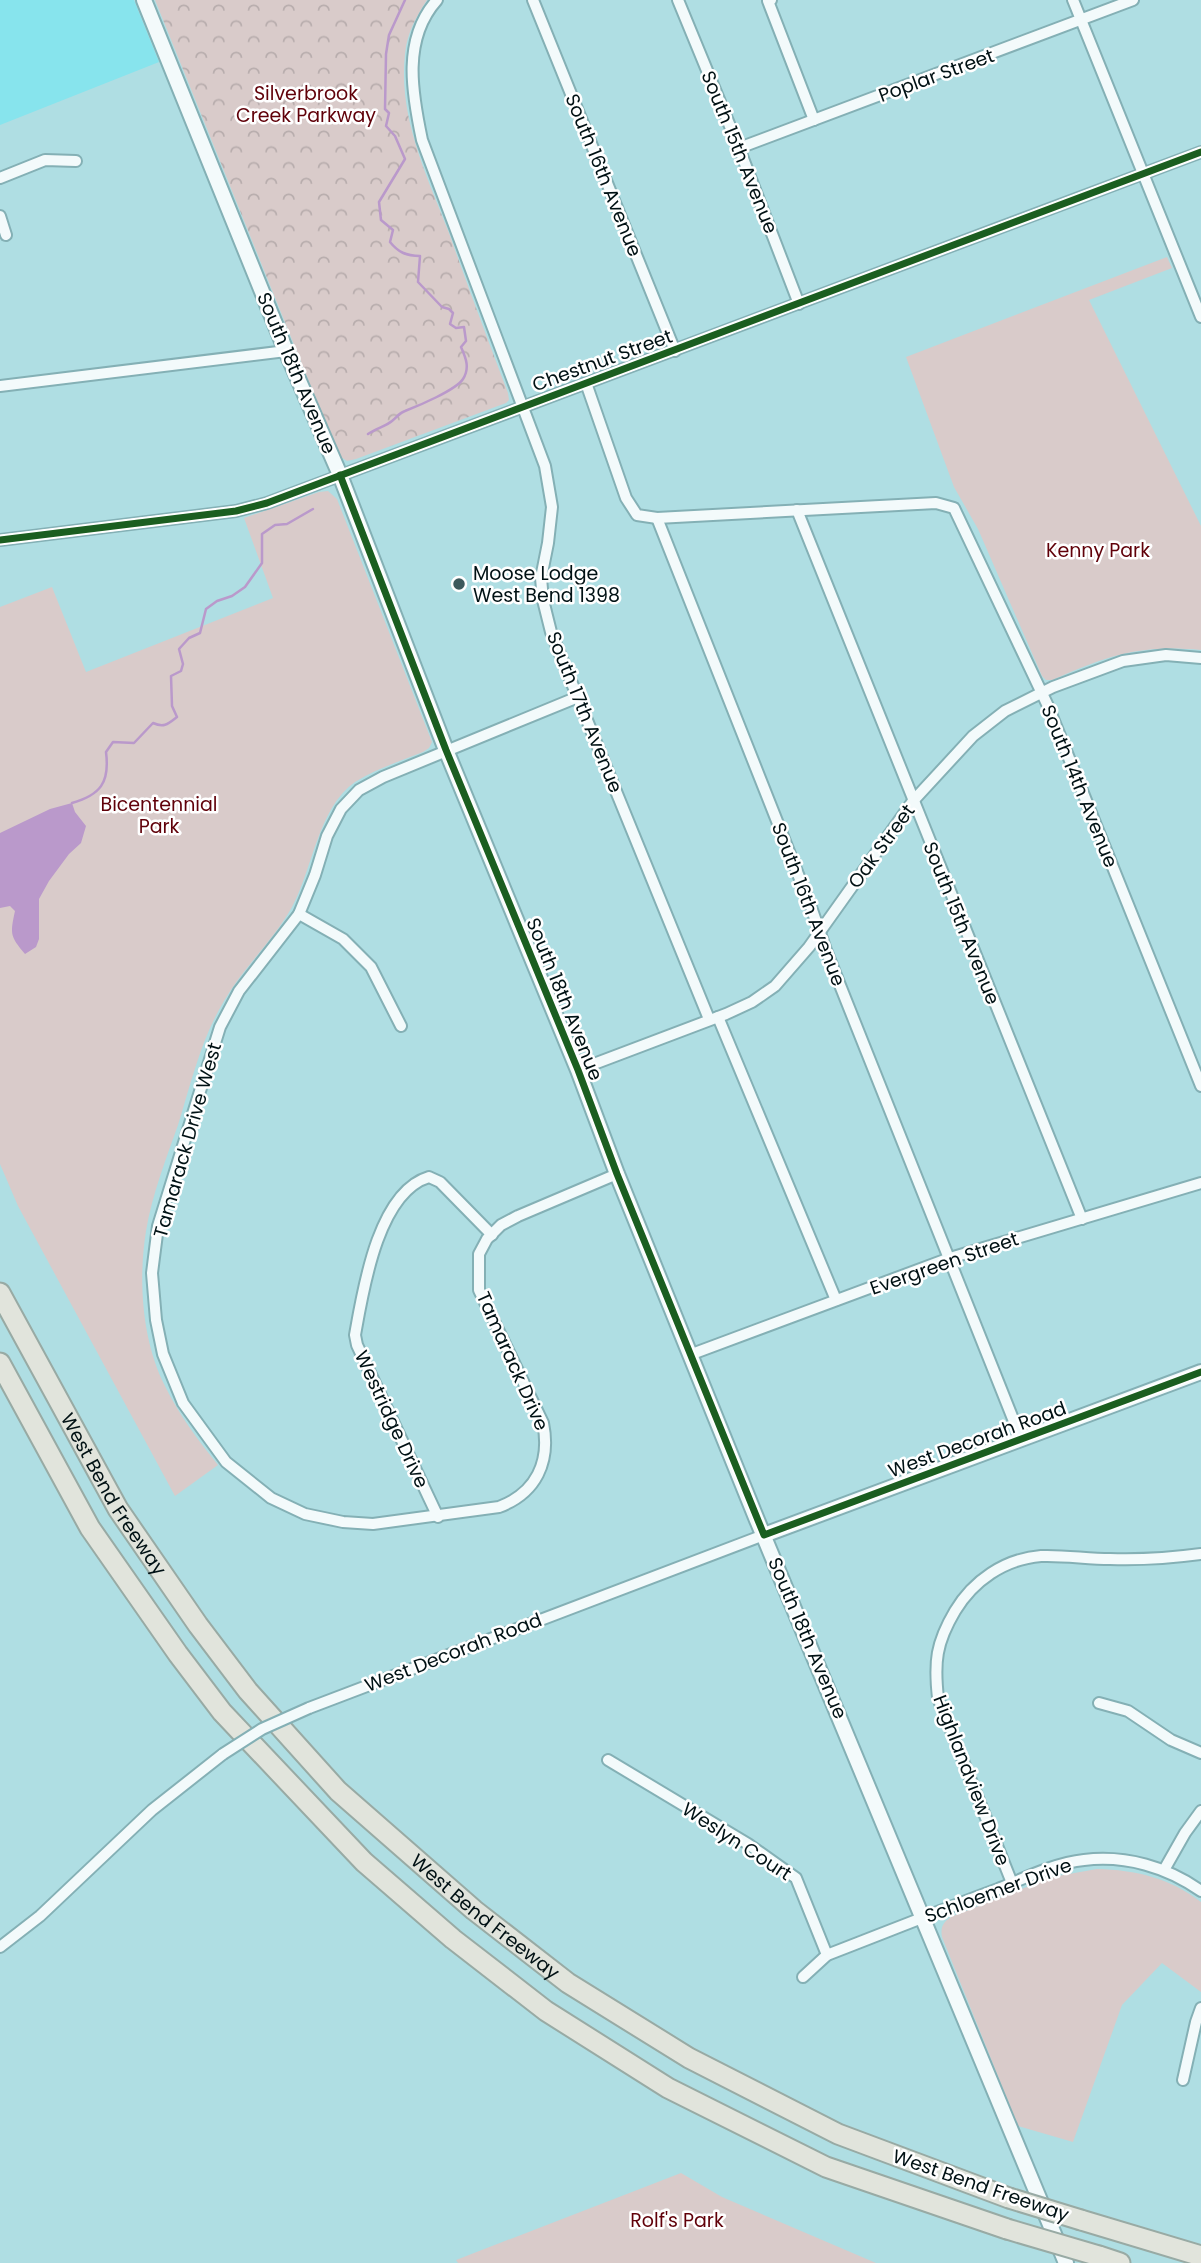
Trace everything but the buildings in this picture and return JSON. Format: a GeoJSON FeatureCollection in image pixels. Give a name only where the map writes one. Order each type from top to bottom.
{"type":"FeatureCollection","features":[{"type":"Feature","properties":{"kind":"highway","name":"West Bend Freeway"},"geometry":{"type":"LineString","coordinates":[[0,1293],[118,1509],[198,1625],[248,1691],[338,1791],[474,1910],[568,1983],[689,2058],[838,2134],[1009,2199],[1201,2256]]}},
{"type":"Feature","properties":{"kind":"highway","name":"West Bend Freeway"},"geometry":{"type":"LineString","coordinates":[[0,1363],[90,1528],[222,1712],[364,1862],[453,1939],[546,2011],[668,2088],[826,2167],[1007,2229],[1120,2263]]}},
{"type":"Feature","properties":{"kind":"street","name":"South 18th Avenue"},"geometry":{"type":"LineString","coordinates":[[144,0],[286,351],[340,475],[446,750],[578,1070],[617,1174],[764,1535],[1066,2263]]}},
{"type":"Feature","properties":{"kind":"street","name":"South 17th Avenue"},"geometry":{"type":"LineString","coordinates":[[437,0],[427,11],[416,38],[412,69],[415,103],[422,140],[545,466],[552,507],[541,578],[551,632],[835,1300]]}},
{"type":"Feature","properties":{"kind":"street","name":"South 16th Avenue"},"geometry":{"type":"LineString","coordinates":[[533,0],[674,351]]}},
{"type":"Feature","properties":{"kind":"street","name":"South 15th Avenue"},"geometry":{"type":"LineString","coordinates":[[678,0],[740,148],[799,304]]}},
{"type":"Feature","properties":{"kind":"street"},"geometry":{"type":"LineString","coordinates":[[771,0],[768,1],[814,120]]}},
{"type":"Feature","properties":{"kind":"street"},"geometry":{"type":"LineString","coordinates":[[1073,0],[1201,317]]}},
{"type":"Feature","properties":{"kind":"street","name":"Poplar Street"},"geometry":{"type":"LineString","coordinates":[[740,148],[1133,0]]}},
{"type":"Feature","properties":{"kind":"street","name":"Chestnut Street"},"geometry":{"type":"LineString","coordinates":[[0,540],[236,511],[267,503],[1201,152]]}},
{"type":"Feature","properties":{"kind":"street"},"geometry":{"type":"LineString","coordinates":[[0,178],[45,160],[76,161]]}},
{"type":"Feature","properties":{"kind":"street"},"geometry":{"type":"LineString","coordinates":[[0,216],[6,234]]}},
{"type":"Feature","properties":{"kind":"street"},"geometry":{"type":"LineString","coordinates":[[0,386],[286,351]]}},
{"type":"Feature","properties":{"kind":"street"},"geometry":{"type":"LineString","coordinates":[[586,383],[626,498],[637,514],[657,518],[797,510]]}},
{"type":"Feature","properties":{"kind":"street","name":"South 14th Avenue"},"geometry":{"type":"LineString","coordinates":[[797,510],[936,503],[954,508],[1041,692],[1201,1086]]}},
{"type":"Feature","properties":{"kind":"street","name":"South 15th Avenue"},"geometry":{"type":"LineString","coordinates":[[797,510],[1083,1219]]}},
{"type":"Feature","properties":{"kind":"street","name":"South 16th Avenue"},"geometry":{"type":"LineString","coordinates":[[657,518],[1021,1439]]}},
{"type":"Feature","properties":{"kind":"street","name":"Oak Street"},"geometry":{"type":"LineString","coordinates":[[578,1070],[752,1002],[775,986],[809,947],[913,801],[973,736],[1005,711],[1041,692],[1123,661],[1166,655],[1201,658]]}},
{"type":"Feature","properties":{"kind":"street","name":"Tamarack Drive West"},"geometry":{"type":"LineString","coordinates":[[438,1517],[373,1524],[343,1522],[305,1514],[271,1498],[226,1462],[183,1404],[163,1354],[156,1320],[152,1273],[160,1218],[220,1027],[239,991],[299,914],[327,836],[341,809],[359,790],[383,777],[578,697]]}},
{"type":"Feature","properties":{"kind":"street"},"geometry":{"type":"LineString","coordinates":[[299,914],[343,939],[372,967],[401,1026]]}},
{"type":"Feature","properties":{"kind":"street"},"geometry":{"type":"LineString","coordinates":[[492,1235],[501,1225],[518,1216],[617,1174]]}},
{"type":"Feature","properties":{"kind":"street","name":"Westridge Drive"},"geometry":{"type":"LineString","coordinates":[[438,1517],[357,1345],[355,1335],[368,1267],[392,1208],[419,1180],[429,1177],[440,1182],[492,1235]]}},
{"type":"Feature","properties":{"kind":"street","name":"Evergreen Street"},"geometry":{"type":"LineString","coordinates":[[692,1354],[950,1258],[1201,1183]]}},
{"type":"Feature","properties":{"kind":"street","name":"Tamarack Drive"},"geometry":{"type":"LineString","coordinates":[[438,1517],[499,1507],[516,1501],[531,1487],[544,1459],[547,1442],[543,1423],[479,1290],[479,1254],[492,1235]]}},
{"type":"Feature","properties":{"kind":"street","name":"West Decorah Road"},"geometry":{"type":"LineString","coordinates":[[0,1947],[40,1916],[152,1810],[223,1754],[262,1729],[309,1708],[764,1535],[1201,1372]]}},
{"type":"Feature","properties":{"kind":"street","name":"Highlandview Drive"},"geometry":{"type":"LineString","coordinates":[[1012,1883],[938,1698],[934,1667],[946,1626],[979,1580],[1012,1562],[1040,1556],[1143,1559],[1201,1554]]}},
{"type":"Feature","properties":{"kind":"street"},"geometry":{"type":"LineString","coordinates":[[1099,1703],[1128,1711],[1171,1741],[1201,1753]]}},
{"type":"Feature","properties":{"kind":"street","name":"Weslyn Court"},"geometry":{"type":"LineString","coordinates":[[608,1760],[748,1844],[796,1878],[827,1955]]}},
{"type":"Feature","properties":{"kind":"street"},"geometry":{"type":"LineString","coordinates":[[1164,1870],[1201,1811]]}},
{"type":"Feature","properties":{"kind":"street","name":"Schloemer Drive"},"geometry":{"type":"LineString","coordinates":[[803,1977],[827,1955],[1012,1883],[1083,1860],[1124,1861],[1164,1870],[1201,1891]]}},
{"type":"Feature","properties":{"kind":"street"},"geometry":{"type":"LineString","coordinates":[[1183,2080],[1201,2008]]}},
{"type":"Feature","properties":{"kind":"shaded area"},"geometry":{"type":"Polygon","coordinates":[[[0,0],[134,0],[159,62],[0,125],[0,0]]]}},
{"type":"Feature","properties":{"kind":"shaded area"},"geometry":{"type":"Polygon","coordinates":[[[72,803],[75,812],[86,826],[81,843],[69,854],[39,899],[39,939],[36,947],[25,954],[12,934],[15,911],[10,906],[0,908],[0,833],[50,809],[72,803]]]}},
{"type":"Feature","properties":{"kind":"green space","name":"Silverbrook Creek Parkway"},"geometry":{"type":"Polygon","coordinates":[[[155,0],[427,0],[413,26],[405,54],[404,77],[410,123],[416,146],[508,393],[509,400],[506,403],[356,459],[347,461],[341,457],[155,0]]]}},
{"type":"Feature","properties":{"kind":"green space","name":"Kenny Park"},"geometry":{"type":"Polygon","coordinates":[[[1167,257],[1172,268],[1089,300],[1201,526],[1201,650],[1159,649],[1124,654],[1046,680],[978,529],[954,487],[906,357],[1167,257]]]}},
{"type":"Feature","properties":{"kind":"green space","name":"Bicentennial Park"},"geometry":{"type":"Polygon","coordinates":[[[328,491],[337,499],[432,742],[423,752],[371,773],[343,793],[324,823],[292,907],[224,1001],[197,1062],[152,1204],[142,1270],[147,1330],[157,1368],[170,1397],[218,1465],[175,1496],[18,1206],[0,1164],[0,607],[52,587],[86,672],[273,598],[244,518],[328,491]]]}},
{"type":"Feature","properties":{"kind":"green space"},"geometry":{"type":"Polygon","coordinates":[[[1097,1869],[1125,1871],[1165,1881],[1201,1902],[1201,1992],[1162,1963],[1122,2005],[1073,2142],[1018,2126],[942,1937],[942,1927],[953,1916],[1052,1877],[1097,1869]]]}},
{"type":"Feature","properties":{"kind":"green space","name":"Rolf's Park"},"geometry":{"type":"Polygon","coordinates":[[[681,2173],[722,2197],[876,2263],[458,2263],[456,2260],[681,2173]]]}},
{"type":"Feature","properties":{"kind":"waterway"},"geometry":{"type":"LineString","coordinates":[[368,434],[390,423],[403,412],[453,388],[463,379],[467,367],[461,347],[466,341],[464,327],[456,328],[450,324],[453,313],[442,307],[418,282],[420,256],[406,254],[396,248],[390,242],[393,230],[381,220],[379,202],[405,159],[395,136],[386,126],[389,113],[385,109],[389,35],[405,0]]}},
{"type":"Feature","properties":{"kind":"waterway"},"geometry":{"type":"LineString","coordinates":[[72,803],[90,796],[101,786],[106,772],[106,752],[113,742],[134,743],[153,723],[166,724],[177,717],[172,706],[171,676],[181,671],[183,664],[179,649],[189,638],[200,633],[206,609],[245,587],[262,563],[262,534],[275,525],[287,524],[313,509]]}},
{"type":"Feature","properties":{"kind":"cycle path"},"geometry":{"type":"LineString","coordinates":[[0,540],[236,511],[267,503],[1201,152]]}},
{"type":"Feature","properties":{"kind":"cycle path"},"geometry":{"type":"LineString","coordinates":[[340,475],[446,750],[578,1070],[617,1174],[764,1535],[1201,1372]]}},
{"type":"Feature","properties":{"kind":"place","name":"Moose Lodge West Bend 1398"},"geometry":{"type":"Point","coordinates":[459,584]}}]}
